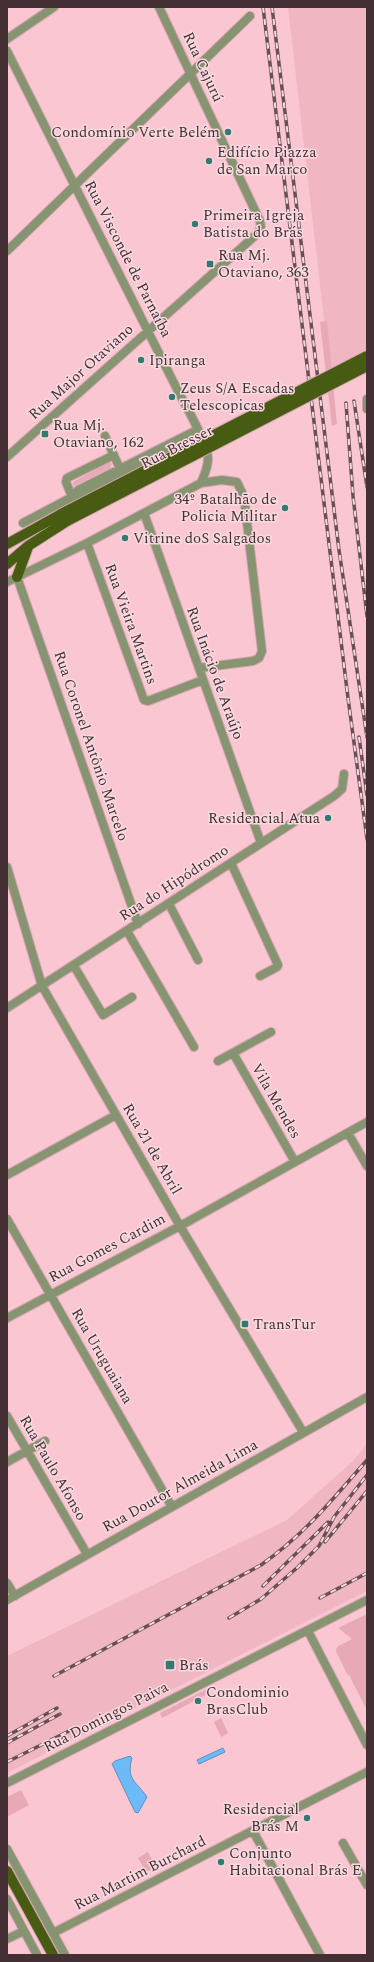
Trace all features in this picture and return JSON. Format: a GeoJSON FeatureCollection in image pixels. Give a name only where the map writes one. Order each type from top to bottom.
{"type":"FeatureCollection","features":[{"type":"Feature","properties":{"kind":"main road","name":"Rua Bresser"},"geometry":{"type":"LineString","coordinates":[[7,564],[64,517],[367,356]]}},
{"type":"Feature","properties":{"kind":"main road","name":"Rua Bresser"},"geometry":{"type":"LineString","coordinates":[[9,541],[64,517],[367,366]]}},
{"type":"Feature","properties":{"kind":"main road"},"geometry":{"type":"LineString","coordinates":[[17,577],[28,546]]}},
{"type":"Feature","properties":{"kind":"main road"},"geometry":{"type":"LineString","coordinates":[[7,1871],[52,1954]]}},
{"type":"Feature","properties":{"kind":"street"},"geometry":{"type":"LineString","coordinates":[[7,39],[54,7]]}},
{"type":"Feature","properties":{"kind":"street","name":"Rua Cajurú"},"geometry":{"type":"LineString","coordinates":[[159,7],[260,221],[261,227]]}},
{"type":"Feature","properties":{"kind":"street"},"geometry":{"type":"LineString","coordinates":[[7,251],[250,16]]}},
{"type":"Feature","properties":{"kind":"street","name":"Rua Visconde de Parnaíba"},"geometry":{"type":"LineString","coordinates":[[7,51],[197,430],[208,460],[206,472],[201,483]]}},
{"type":"Feature","properties":{"kind":"street","name":"Rua Major Otaviano"},"geometry":{"type":"LineString","coordinates":[[7,457],[258,233],[261,227]]}},
{"type":"Feature","properties":{"kind":"street"},"geometry":{"type":"LineString","coordinates":[[23,522],[72,497],[78,490],[121,471],[169,443],[197,430]]}},
{"type":"Feature","properties":{"kind":"street"},"geometry":{"type":"LineString","coordinates":[[105,436],[121,471]]}},
{"type":"Feature","properties":{"kind":"street"},"geometry":{"type":"LineString","coordinates":[[72,497],[66,480],[114,455]]}},
{"type":"Feature","properties":{"kind":"street"},"geometry":{"type":"LineString","coordinates":[[7,582],[87,543],[201,483],[230,480],[237,482],[242,490],[263,646],[261,655],[252,661],[199,668]]}},
{"type":"Feature","properties":{"kind":"street","name":"Rua Inácio de Araújo"},"geometry":{"type":"LineString","coordinates":[[144,513],[261,843]]}},
{"type":"Feature","properties":{"kind":"street","name":"Rua Vieira Martins"},"geometry":{"type":"LineString","coordinates":[[87,543],[144,700],[148,701],[203,680]]}},
{"type":"Feature","properties":{"kind":"street","name":"Rua Coronel Antônio Marcelo"},"geometry":{"type":"LineString","coordinates":[[17,577],[138,924]]}},
{"type":"Feature","properties":{"kind":"street","name":"Rua do Hipódromo"},"geometry":{"type":"LineString","coordinates":[[7,1008],[339,793],[343,786],[344,774]]}},
{"type":"Feature","properties":{"kind":"street"},"geometry":{"type":"LineString","coordinates":[[231,863],[278,965],[260,976]]}},
{"type":"Feature","properties":{"kind":"street","name":"Rua 21 de Abril"},"geometry":{"type":"LineString","coordinates":[[7,867],[42,986],[180,1226],[303,1432]]}},
{"type":"Feature","properties":{"kind":"street"},"geometry":{"type":"LineString","coordinates":[[169,904],[198,960]]}},
{"type":"Feature","properties":{"kind":"street"},"geometry":{"type":"LineString","coordinates":[[127,931],[194,1047]]}},
{"type":"Feature","properties":{"kind":"street"},"geometry":{"type":"LineString","coordinates":[[74,966],[103,1015],[132,997]]}},
{"type":"Feature","properties":{"kind":"street","name":"Vila Mendes"},"geometry":{"type":"LineString","coordinates":[[218,1061],[271,1032]]}},
{"type":"Feature","properties":{"kind":"street","name":"Vila Mendes"},"geometry":{"type":"LineString","coordinates":[[233,1053],[295,1162]]}},
{"type":"Feature","properties":{"kind":"street"},"geometry":{"type":"LineString","coordinates":[[7,1175],[116,1114]]}},
{"type":"Feature","properties":{"kind":"street","name":"Rua Gomes Cardim"},"geometry":{"type":"LineString","coordinates":[[7,1318],[180,1226],[367,1122]]}},
{"type":"Feature","properties":{"kind":"street"},"geometry":{"type":"LineString","coordinates":[[348,1133],[367,1166]]}},
{"type":"Feature","properties":{"kind":"street","name":"Rua Uruguaiana"},"geometry":{"type":"LineString","coordinates":[[7,1219],[172,1507]]}},
{"type":"Feature","properties":{"kind":"street","name":"Rua Doutor Almeida Lima"},"geometry":{"type":"LineString","coordinates":[[11,1598],[367,1397]]}},
{"type":"Feature","properties":{"kind":"street","name":"Rua Paulo Afonso"},"geometry":{"type":"LineString","coordinates":[[7,1416],[87,1554]]}},
{"type":"Feature","properties":{"kind":"street"},"geometry":{"type":"LineString","coordinates":[[7,1462],[45,1441]]}},
{"type":"Feature","properties":{"kind":"street"},"geometry":{"type":"LineString","coordinates":[[7,1582],[11,1598]]}},
{"type":"Feature","properties":{"kind":"street","name":"Rua Domingos Paiva"},"geometry":{"type":"LineString","coordinates":[[7,1783],[367,1600]]}},
{"type":"Feature","properties":{"kind":"street"},"geometry":{"type":"LineString","coordinates":[[308,1631],[367,1745]]}},
{"type":"Feature","properties":{"kind":"street","name":"Rua Martim Burchard"},"geometry":{"type":"LineString","coordinates":[[53,1933],[367,1772]]}},
{"type":"Feature","properties":{"kind":"street"},"geometry":{"type":"LineString","coordinates":[[253,1831],[320,1955]]}},
{"type":"Feature","properties":{"kind":"street"},"geometry":{"type":"LineString","coordinates":[[343,1843],[367,1885]]}},
{"type":"Feature","properties":{"kind":"street"},"geometry":{"type":"LineString","coordinates":[[7,1849],[65,1955]]}},
{"type":"Feature","properties":{"kind":"street"},"geometry":{"type":"LineString","coordinates":[[7,1900],[37,1955]]}},
{"type":"Feature","properties":{"kind":"street"},"geometry":{"type":"LineString","coordinates":[[7,1939],[24,1931]]}},
{"type":"Feature","properties":{"kind":"shaded area"},"geometry":{"type":"Polygon","coordinates":[[[288,7],[367,7],[367,351],[330,371],[288,7]]]}},
{"type":"Feature","properties":{"kind":"shaded area"},"geometry":{"type":"Polygon","coordinates":[[[327,321],[337,424],[332,426],[320,322],[327,321]]]}},
{"type":"Feature","properties":{"kind":"shaded area"},"geometry":{"type":"Polygon","coordinates":[[[109,462],[112,464],[110,468],[74,486],[73,485],[73,482],[109,462]]]}},
{"type":"Feature","properties":{"kind":"shaded area"},"geometry":{"type":"Polygon","coordinates":[[[367,1444],[367,1591],[7,1773],[7,1656],[287,1520],[353,1461],[367,1444]]]}},
{"type":"Feature","properties":{"kind":"shaded area"},"geometry":{"type":"Polygon","coordinates":[[[367,1614],[367,1711],[336,1651],[337,1647],[352,1639],[338,1628],[367,1614]]]}},
{"type":"Feature","properties":{"kind":"shaded area"},"geometry":{"type":"Polygon","coordinates":[[[207,1689],[209,1693],[162,1718],[160,1713],[207,1689]]]}},
{"type":"Feature","properties":{"kind":"shaded area"},"geometry":{"type":"Polygon","coordinates":[[[221,1718],[228,1733],[221,1737],[214,1722],[221,1718]]]}},
{"type":"Feature","properties":{"kind":"shaded area"},"geometry":{"type":"Polygon","coordinates":[[[21,1790],[29,1805],[7,1817],[7,1797],[21,1790]]]}},
{"type":"Feature","properties":{"kind":"shaded area"},"geometry":{"type":"Polygon","coordinates":[[[148,1852],[156,1867],[146,1872],[138,1858],[148,1852]]]}},
{"type":"Feature","properties":{"kind":"water"},"geometry":{"type":"Polygon","coordinates":[[[223,1748],[225,1752],[199,1764],[197,1760],[223,1748]]]}},
{"type":"Feature","properties":{"kind":"water"},"geometry":{"type":"Polygon","coordinates":[[[130,1756],[132,1758],[130,1765],[131,1776],[147,1797],[138,1813],[135,1812],[112,1764],[115,1761],[130,1756]]]}},
{"type":"Feature","properties":{"kind":"railway"},"geometry":{"type":"LineString","coordinates":[[263,7],[348,698],[367,839]]}},
{"type":"Feature","properties":{"kind":"railway"},"geometry":{"type":"LineString","coordinates":[[272,7],[339,550],[367,737]]}},
{"type":"Feature","properties":{"kind":"railway"},"geometry":{"type":"LineString","coordinates":[[354,401],[367,487]]}},
{"type":"Feature","properties":{"kind":"railway"},"geometry":{"type":"LineString","coordinates":[[346,403],[353,496],[367,616]]}},
{"type":"Feature","properties":{"kind":"railway"},"geometry":{"type":"LineString","coordinates":[[359,737],[367,795]]}},
{"type":"Feature","properties":{"kind":"railway"},"geometry":{"type":"LineString","coordinates":[[54,1676],[261,1565],[305,1529],[330,1503],[367,1460]]}},
{"type":"Feature","properties":{"kind":"railway"},"geometry":{"type":"LineString","coordinates":[[229,1618],[261,1599],[298,1567],[319,1546],[334,1517],[367,1475]]}},
{"type":"Feature","properties":{"kind":"railway"},"geometry":{"type":"LineString","coordinates":[[325,1542],[367,1491]]}},
{"type":"Feature","properties":{"kind":"railway"},"geometry":{"type":"LineString","coordinates":[[263,1586],[328,1522]]}},
{"type":"Feature","properties":{"kind":"railway"},"geometry":{"type":"LineString","coordinates":[[320,1598],[367,1573]]}},
{"type":"Feature","properties":{"kind":"railway"},"geometry":{"type":"LineString","coordinates":[[7,1736],[57,1708]]}},
{"type":"Feature","properties":{"kind":"railway"},"geometry":{"type":"LineString","coordinates":[[7,1743],[60,1714]]}},
{"type":"Feature","properties":{"kind":"railway"},"geometry":{"type":"LineString","coordinates":[[7,1762],[69,1731]]}},
{"type":"Feature","properties":{"kind":"place","name":"Condomínio Verte Belém"},"geometry":{"type":"Point","coordinates":[228,132]}},
{"type":"Feature","properties":{"kind":"place","name":"Edifício Piazza de San Marco"},"geometry":{"type":"Point","coordinates":[209,161]}},
{"type":"Feature","properties":{"kind":"place","name":"Primeira Igreja Batista do Brás"},"geometry":{"type":"Point","coordinates":[195,224]}},
{"type":"Feature","properties":{"kind":"place","name":"Rua Mj. Otaviano, 363"},"geometry":{"type":"Point","coordinates":[210,264]}},
{"type":"Feature","properties":{"kind":"place","name":"Ipiranga"},"geometry":{"type":"Point","coordinates":[141,360]}},
{"type":"Feature","properties":{"kind":"place","name":"Zeus S/A Escadas Telescopicas"},"geometry":{"type":"Point","coordinates":[172,397]}},
{"type":"Feature","properties":{"kind":"place","name":"Rua Mj. Otaviano, 162"},"geometry":{"type":"Point","coordinates":[45,434]}},
{"type":"Feature","properties":{"kind":"place","name":"34º Batalhão de Policia Militar"},"geometry":{"type":"Point","coordinates":[285,508]}},
{"type":"Feature","properties":{"kind":"place","name":"Vitrine doS Salgados"},"geometry":{"type":"Point","coordinates":[125,538]}},
{"type":"Feature","properties":{"kind":"place","name":"Residencial Atua"},"geometry":{"type":"Point","coordinates":[328,818]}},
{"type":"Feature","properties":{"kind":"place","name":"TransTur"},"geometry":{"type":"Point","coordinates":[245,1324]}},
{"type":"Feature","properties":{"kind":"place","name":"Brás"},"geometry":{"type":"Point","coordinates":[170,1665]}},
{"type":"Feature","properties":{"kind":"place","name":"Condominio BrasClub"},"geometry":{"type":"Point","coordinates":[198,1701]}},
{"type":"Feature","properties":{"kind":"place","name":"Residencial Brás M"},"geometry":{"type":"Point","coordinates":[307,1818]}},
{"type":"Feature","properties":{"kind":"place","name":"Conjunto Habitacional Brás E"},"geometry":{"type":"Point","coordinates":[221,1862]}}]}
